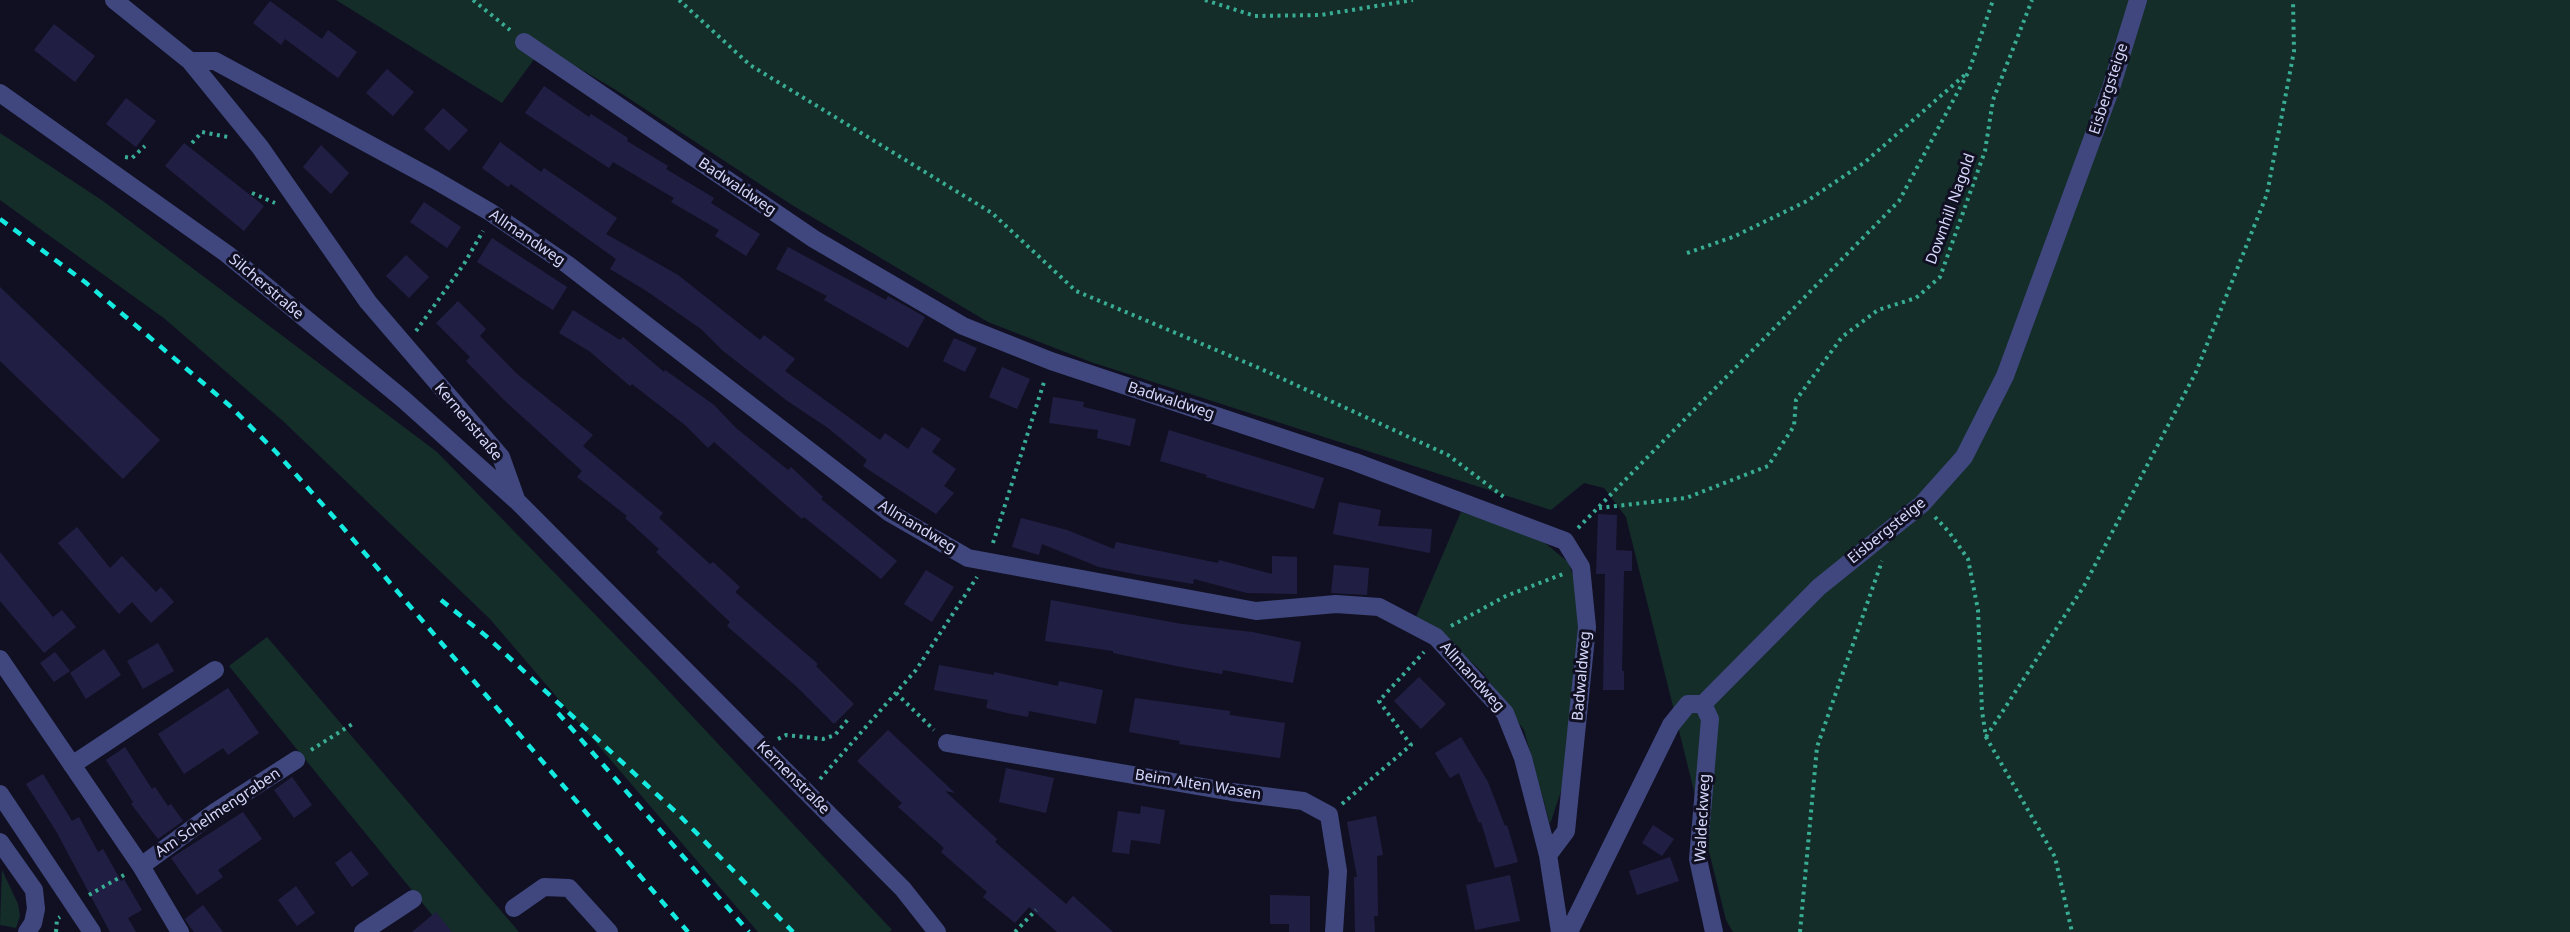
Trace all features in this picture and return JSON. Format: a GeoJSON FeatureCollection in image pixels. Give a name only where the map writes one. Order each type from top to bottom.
{"type":"FeatureCollection","features":[{"type":"Feature","properties":{"kind":"street","name":"Kernenstraße"},"geometry":{"type":"LineString","coordinates":[[114,0],[190,61],[252,138],[369,302],[501,456],[517,501],[903,889],[938,932]]}},
{"type":"Feature","properties":{"kind":"street","name":"Eisbergsteige"},"geometry":{"type":"LineString","coordinates":[[1569,932],[1671,725],[1688,704],[1703,704],[1819,587],[1922,504],[1964,458],[2005,376],[2111,88],[2138,0]]}},
{"type":"Feature","properties":{"kind":"street","name":"Badwaldweg"},"geometry":{"type":"LineString","coordinates":[[524,42],[814,239],[963,326],[1050,361],[1355,462],[1565,541],[1581,567],[1587,627],[1566,831],[1548,855]]}},
{"type":"Feature","properties":{"kind":"street","name":"Allmandweg"},"geometry":{"type":"LineString","coordinates":[[190,61],[214,61],[481,207],[568,265],[890,513],[968,558],[1256,611],[1336,604],[1380,607],[1436,637],[1505,713],[1523,758],[1548,855],[1560,932]]}},
{"type":"Feature","properties":{"kind":"street","name":"Silcherstraße"},"geometry":{"type":"LineString","coordinates":[[0,93],[227,254],[403,399],[517,501]]}},
{"type":"Feature","properties":{"kind":"street","name":"Am Schelmengraben"},"geometry":{"type":"LineString","coordinates":[[0,659],[141,866],[180,932]]}},
{"type":"Feature","properties":{"kind":"street"},"geometry":{"type":"LineString","coordinates":[[72,765],[215,670]]}},
{"type":"Feature","properties":{"kind":"street","name":"Waldeckweg"},"geometry":{"type":"LineString","coordinates":[[1703,704],[1710,718],[1698,859],[1714,932]]}},
{"type":"Feature","properties":{"kind":"street","name":"Beim Alten Wasen"},"geometry":{"type":"LineString","coordinates":[[947,743],[1232,792],[1303,801],[1329,815]]}},
{"type":"Feature","properties":{"kind":"street","name":"Am Schelmengraben"},"geometry":{"type":"LineString","coordinates":[[141,866],[215,812],[296,760]]}},
{"type":"Feature","properties":{"kind":"street"},"geometry":{"type":"LineString","coordinates":[[0,794],[92,932]]}},
{"type":"Feature","properties":{"kind":"street"},"geometry":{"type":"LineString","coordinates":[[1329,815],[1338,871],[1334,932]]}},
{"type":"Feature","properties":{"kind":"street"},"geometry":{"type":"LineString","coordinates":[[0,842],[34,890],[36,909],[33,923],[27,932]]}},
{"type":"Feature","properties":{"kind":"street"},"geometry":{"type":"LineString","coordinates":[[514,908],[544,887],[569,888],[609,932]]}},
{"type":"Feature","properties":{"kind":"street"},"geometry":{"type":"LineString","coordinates":[[363,932],[413,899]]}},
{"type":"Feature","properties":{"kind":"path"},"geometry":{"type":"LineString","coordinates":[[473,0],[524,42]]}},
{"type":"Feature","properties":{"kind":"path"},"geometry":{"type":"LineString","coordinates":[[679,0],[750,65],[992,213],[1076,291],[1258,369],[1448,455],[1511,501]]}},
{"type":"Feature","properties":{"kind":"path"},"geometry":{"type":"LineString","coordinates":[[1205,0],[1255,16],[1266,16],[1321,15],[1413,0]]}},
{"type":"Feature","properties":{"kind":"path"},"geometry":{"type":"LineString","coordinates":[[1565,541],[1899,201],[1969,71],[1993,0]]}},
{"type":"Feature","properties":{"kind":"path","name":"Downhill Nagold"},"geometry":{"type":"LineString","coordinates":[[1598,508],[1686,498],[1768,466],[1794,426],[1796,400],[1842,337],[1878,310],[1916,298],[1940,277],[1985,151],[1993,100],[2032,0]]}},
{"type":"Feature","properties":{"kind":"path"},"geometry":{"type":"LineString","coordinates":[[1986,737],[2084,586],[2196,372],[2267,194],[2294,51],[2293,0]]}},
{"type":"Feature","properties":{"kind":"path"},"geometry":{"type":"LineString","coordinates":[[1687,253],[1733,237],[1807,201],[1865,162],[1969,71]]}},
{"type":"Feature","properties":{"kind":"path"},"geometry":{"type":"LineString","coordinates":[[192,143],[202,132],[239,139],[252,138]]}},
{"type":"Feature","properties":{"kind":"path"},"geometry":{"type":"LineString","coordinates":[[405,346],[484,232],[481,207]]}},
{"type":"Feature","properties":{"kind":"path"},"geometry":{"type":"LineString","coordinates":[[807,793],[916,670],[988,561],[1050,361]]}},
{"type":"Feature","properties":{"kind":"path"},"geometry":{"type":"LineString","coordinates":[[1922,504],[1949,532],[1968,559],[1978,610],[1982,711],[1986,737],[2055,858],[2072,932]]}},
{"type":"Feature","properties":{"kind":"path"},"geometry":{"type":"LineString","coordinates":[[1800,932],[1817,747],[1883,558]]}},
{"type":"Feature","properties":{"kind":"path"},"geometry":{"type":"LineString","coordinates":[[1329,815],[1411,745],[1379,701],[1436,637],[1506,596],[1581,567]]}},
{"type":"Feature","properties":{"kind":"path"},"geometry":{"type":"LineString","coordinates":[[896,693],[947,743]]}},
{"type":"Feature","properties":{"kind":"path"},"geometry":{"type":"LineString","coordinates":[[762,747],[786,735],[823,739],[835,735],[850,717]]}},
{"type":"Feature","properties":{"kind":"path"},"geometry":{"type":"LineString","coordinates":[[296,760],[354,723]]}},
{"type":"Feature","properties":{"kind":"path"},"geometry":{"type":"LineString","coordinates":[[74,903],[141,866]]}},
{"type":"Feature","properties":{"kind":"path"},"geometry":{"type":"LineString","coordinates":[[1015,932],[1036,910]]}},
{"type":"Feature","properties":{"kind":"green space"},"geometry":{"type":"Polygon","coordinates":[[[336,0],[2570,0],[2570,932],[1733,932],[1726,920],[1626,517],[1604,488],[1584,483],[1551,510],[1091,362],[988,322],[792,205],[616,90],[543,47],[502,103],[336,0]]]}},
{"type":"Feature","properties":{"kind":"green space"},"geometry":{"type":"Polygon","coordinates":[[[0,133],[103,201],[437,452],[650,671],[892,930],[889,932],[758,932],[490,619],[283,421],[165,319],[0,200],[0,133]]]}},
{"type":"Feature","properties":{"kind":"green space"},"geometry":{"type":"Polygon","coordinates":[[[1461,512],[1511,528],[1545,543],[1568,562],[1580,593],[1573,701],[1562,788],[1550,824],[1524,730],[1483,673],[1435,628],[1416,617],[1461,512]]]}},
{"type":"Feature","properties":{"kind":"green space"},"geometry":{"type":"Polygon","coordinates":[[[267,637],[519,932],[446,932],[229,666],[267,637]]]}},
{"type":"Feature","properties":{"kind":"green space"},"geometry":{"type":"Polygon","coordinates":[[[2,870],[18,904],[20,916],[16,928],[0,925],[2,870]]]}},
{"type":"Feature","properties":{"kind":"building"},"geometry":{"type":"Polygon","coordinates":[[[270,1],[322,39],[328,30],[357,52],[338,78],[285,39],[281,45],[253,23],[270,1]]]}},
{"type":"Feature","properties":{"kind":"building"},"geometry":{"type":"Polygon","coordinates":[[[54,24],[95,56],[75,82],[34,50],[54,24]]]}},
{"type":"Feature","properties":{"kind":"building"},"geometry":{"type":"Polygon","coordinates":[[[387,69],[414,92],[393,116],[366,93],[387,69]]]}},
{"type":"Feature","properties":{"kind":"building"},"geometry":{"type":"Polygon","coordinates":[[[544,86],[589,117],[591,114],[628,138],[627,141],[668,166],[666,169],[714,198],[711,203],[760,234],[746,256],[715,236],[719,230],[671,202],[674,198],[613,162],[609,168],[525,113],[544,86]]]}},
{"type":"Feature","properties":{"kind":"building"},"geometry":{"type":"Polygon","coordinates":[[[126,98],[156,121],[136,147],[106,124],[126,98]]]}},
{"type":"Feature","properties":{"kind":"building"},"geometry":{"type":"Polygon","coordinates":[[[443,108],[468,130],[449,151],[424,129],[443,108]]]}},
{"type":"Feature","properties":{"kind":"building"},"geometry":{"type":"Polygon","coordinates":[[[500,142],[541,172],[544,168],[617,218],[606,234],[678,275],[760,340],[764,335],[795,359],[785,371],[880,440],[885,433],[908,449],[922,427],[941,439],[932,452],[956,469],[944,486],[954,493],[936,514],[863,466],[867,460],[828,428],[786,400],[722,350],[701,329],[610,269],[616,259],[511,184],[508,187],[482,168],[500,142]]]}},
{"type":"Feature","properties":{"kind":"building"},"geometry":{"type":"Polygon","coordinates":[[[184,143],[264,206],[244,231],[165,166],[184,143]]]}},
{"type":"Feature","properties":{"kind":"building"},"geometry":{"type":"Polygon","coordinates":[[[321,145],[349,173],[331,194],[303,167],[321,145]]]}},
{"type":"Feature","properties":{"kind":"building"},"geometry":{"type":"Polygon","coordinates":[[[424,202],[461,227],[447,248],[410,222],[424,202]]]}},
{"type":"Feature","properties":{"kind":"building"},"geometry":{"type":"Polygon","coordinates":[[[492,238],[567,287],[553,310],[477,262],[492,238]]]}},
{"type":"Feature","properties":{"kind":"building"},"geometry":{"type":"Polygon","coordinates":[[[788,247],[886,300],[888,296],[925,317],[908,348],[824,300],[827,296],[776,269],[788,247]]]}},
{"type":"Feature","properties":{"kind":"building"},"geometry":{"type":"Polygon","coordinates":[[[406,255],[429,277],[409,298],[386,276],[406,255]]]}},
{"type":"Feature","properties":{"kind":"building"},"geometry":{"type":"Polygon","coordinates":[[[0,287],[160,440],[123,479],[0,361],[0,287]]]}},
{"type":"Feature","properties":{"kind":"building"},"geometry":{"type":"Polygon","coordinates":[[[458,301],[486,329],[480,336],[517,374],[593,435],[583,446],[663,513],[659,518],[710,564],[713,562],[740,587],[735,592],[818,664],[816,666],[854,704],[834,724],[797,687],[727,626],[730,622],[656,552],[659,549],[625,518],[627,516],[577,477],[582,471],[504,400],[466,361],[470,357],[436,323],[458,301]]]}},
{"type":"Feature","properties":{"kind":"building"},"geometry":{"type":"Polygon","coordinates":[[[573,310],[620,340],[623,337],[664,372],[665,370],[714,405],[736,428],[788,470],[791,467],[823,497],[821,499],[897,561],[881,579],[804,517],[802,519],[714,442],[708,448],[685,425],[632,384],[630,386],[589,351],[559,333],[573,310]]]}},
{"type":"Feature","properties":{"kind":"building"},"geometry":{"type":"Polygon","coordinates":[[[954,338],[977,348],[965,372],[943,361],[954,338]]]}},
{"type":"Feature","properties":{"kind":"building"},"geometry":{"type":"Polygon","coordinates":[[[1002,367],[1030,379],[1017,409],[989,397],[1002,367]]]}},
{"type":"Feature","properties":{"kind":"building"},"geometry":{"type":"Polygon","coordinates":[[[1053,397],[1084,402],[1083,407],[1136,419],[1130,446],[1097,438],[1098,430],[1049,423],[1053,397]]]}},
{"type":"Feature","properties":{"kind":"building"},"geometry":{"type":"Polygon","coordinates":[[[1169,430],[1324,478],[1314,509],[1160,461],[1169,430]]]}},
{"type":"Feature","properties":{"kind":"building"},"geometry":{"type":"Polygon","coordinates":[[[1339,502],[1381,510],[1378,526],[1432,529],[1430,553],[1333,534],[1339,502]]]}},
{"type":"Feature","properties":{"kind":"building"},"geometry":{"type":"Polygon","coordinates":[[[1598,514],[1617,515],[1616,550],[1632,551],[1632,571],[1624,571],[1622,671],[1624,671],[1624,690],[1603,690],[1605,574],[1596,574],[1598,514]]]}},
{"type":"Feature","properties":{"kind":"building"},"geometry":{"type":"Polygon","coordinates":[[[1021,518],[1067,530],[1114,549],[1116,542],[1218,563],[1219,560],[1272,574],[1272,556],[1297,557],[1297,594],[1247,593],[1194,579],[1193,584],[1099,567],[1042,544],[1039,555],[1012,547],[1021,518]]]}},
{"type":"Feature","properties":{"kind":"building"},"geometry":{"type":"Polygon","coordinates":[[[77,527],[110,568],[122,556],[156,592],[161,587],[174,602],[151,623],[132,602],[119,614],[58,543],[77,527]]]}},
{"type":"Feature","properties":{"kind":"building"},"geometry":{"type":"Polygon","coordinates":[[[0,552],[53,617],[62,610],[76,627],[44,653],[0,601],[0,552]]]}},
{"type":"Feature","properties":{"kind":"building"},"geometry":{"type":"Polygon","coordinates":[[[1334,565],[1369,568],[1367,595],[1331,593],[1334,565]]]}},
{"type":"Feature","properties":{"kind":"building"},"geometry":{"type":"Polygon","coordinates":[[[926,570],[954,587],[932,622],[904,604],[926,570]]]}},
{"type":"Feature","properties":{"kind":"building"},"geometry":{"type":"Polygon","coordinates":[[[1051,600],[1182,624],[1252,632],[1301,642],[1293,683],[1223,670],[1222,674],[1113,653],[1113,651],[1045,641],[1051,600]]]}},
{"type":"Feature","properties":{"kind":"building"},"geometry":{"type":"Polygon","coordinates":[[[158,643],[174,671],[143,689],[127,661],[158,643]]]}},
{"type":"Feature","properties":{"kind":"building"},"geometry":{"type":"Polygon","coordinates":[[[104,649],[121,675],[86,699],[70,673],[104,649]]]}},
{"type":"Feature","properties":{"kind":"building"},"geometry":{"type":"Polygon","coordinates":[[[55,652],[70,671],[54,682],[40,663],[55,652]]]}},
{"type":"Feature","properties":{"kind":"building"},"geometry":{"type":"Polygon","coordinates":[[[939,665],[994,675],[994,672],[1058,686],[1059,681],[1103,690],[1096,724],[1029,711],[1028,717],[1007,713],[986,708],[988,700],[934,690],[939,665]]]}},
{"type":"Feature","properties":{"kind":"building"},"geometry":{"type":"Polygon","coordinates":[[[1419,677],[1446,704],[1421,729],[1394,701],[1419,677]]]}},
{"type":"Feature","properties":{"kind":"building"},"geometry":{"type":"Polygon","coordinates":[[[228,688],[259,733],[228,755],[223,748],[184,774],[158,734],[228,688]]]}},
{"type":"Feature","properties":{"kind":"building"},"geometry":{"type":"Polygon","coordinates":[[[1135,698],[1230,711],[1230,715],[1285,723],[1280,758],[1179,744],[1180,741],[1129,732],[1135,698]]]}},
{"type":"Feature","properties":{"kind":"building"},"geometry":{"type":"Polygon","coordinates":[[[888,730],[955,793],[945,791],[997,839],[995,842],[1066,904],[1073,896],[1113,932],[1057,932],[1029,907],[1015,923],[983,897],[987,892],[941,852],[944,848],[898,807],[902,803],[857,761],[888,730]]]}},
{"type":"Feature","properties":{"kind":"building"},"geometry":{"type":"Polygon","coordinates":[[[1461,737],[1488,782],[1505,826],[1507,825],[1518,862],[1495,868],[1481,822],[1479,823],[1459,773],[1450,778],[1435,753],[1461,737]]]}},
{"type":"Feature","properties":{"kind":"building"},"geometry":{"type":"Polygon","coordinates":[[[125,747],[152,789],[155,787],[168,806],[171,804],[183,821],[158,839],[131,804],[133,802],[106,760],[125,747]]]}},
{"type":"Feature","properties":{"kind":"building"},"geometry":{"type":"Polygon","coordinates":[[[1006,768],[1054,778],[1046,813],[999,802],[1006,768]]]}},
{"type":"Feature","properties":{"kind":"building"},"geometry":{"type":"Polygon","coordinates":[[[43,774],[72,821],[79,817],[98,852],[103,849],[121,881],[124,879],[142,910],[128,918],[136,932],[110,932],[56,831],[26,784],[43,774]]]}},
{"type":"Feature","properties":{"kind":"building"},"geometry":{"type":"Polygon","coordinates":[[[292,777],[312,805],[294,818],[274,790],[292,777]]]}},
{"type":"Feature","properties":{"kind":"building"},"geometry":{"type":"Polygon","coordinates":[[[1141,806],[1165,810],[1160,844],[1131,840],[1129,854],[1112,852],[1118,811],[1140,814],[1141,806]]]}},
{"type":"Feature","properties":{"kind":"building"},"geometry":{"type":"Polygon","coordinates":[[[243,812],[262,839],[218,870],[223,877],[197,895],[171,858],[243,812]]]}},
{"type":"Feature","properties":{"kind":"building"},"geometry":{"type":"Polygon","coordinates":[[[1376,816],[1383,855],[1377,856],[1378,916],[1374,916],[1375,932],[1355,932],[1354,877],[1357,877],[1347,822],[1376,816]]]}},
{"type":"Feature","properties":{"kind":"building"},"geometry":{"type":"Polygon","coordinates":[[[1653,825],[1674,839],[1662,856],[1642,843],[1653,825]]]}},
{"type":"Feature","properties":{"kind":"building"},"geometry":{"type":"Polygon","coordinates":[[[351,851],[369,874],[352,887],[335,863],[351,851]]]}},
{"type":"Feature","properties":{"kind":"building"},"geometry":{"type":"Polygon","coordinates":[[[1670,857],[1679,881],[1637,895],[1629,871],[1670,857]]]}},
{"type":"Feature","properties":{"kind":"building"},"geometry":{"type":"Polygon","coordinates":[[[1510,875],[1520,921],[1475,930],[1466,885],[1510,875]]]}},
{"type":"Feature","properties":{"kind":"building"},"geometry":{"type":"Polygon","coordinates":[[[296,886],[315,913],[297,926],[278,900],[296,886]]]}},
{"type":"Feature","properties":{"kind":"building"},"geometry":{"type":"Polygon","coordinates":[[[1270,895],[1310,896],[1310,932],[1289,932],[1289,924],[1270,924],[1270,895]]]}},
{"type":"Feature","properties":{"kind":"building"},"geometry":{"type":"Polygon","coordinates":[[[203,905],[223,932],[194,932],[188,924],[185,919],[203,905]]]}},
{"type":"Feature","properties":{"kind":"building"},"geometry":{"type":"Polygon","coordinates":[[[436,912],[452,932],[412,932],[436,912]]]}},
{"type":"Feature","properties":{"kind":"railway"},"geometry":{"type":"LineString","coordinates":[[0,219],[85,282],[230,406],[276,452],[688,932]]}},
{"type":"Feature","properties":{"kind":"railway"},"geometry":{"type":"LineString","coordinates":[[441,600],[486,636],[678,814],[793,932]]}},
{"type":"Feature","properties":{"kind":"railway"},"geometry":{"type":"LineString","coordinates":[[558,713],[749,932]]}}]}
